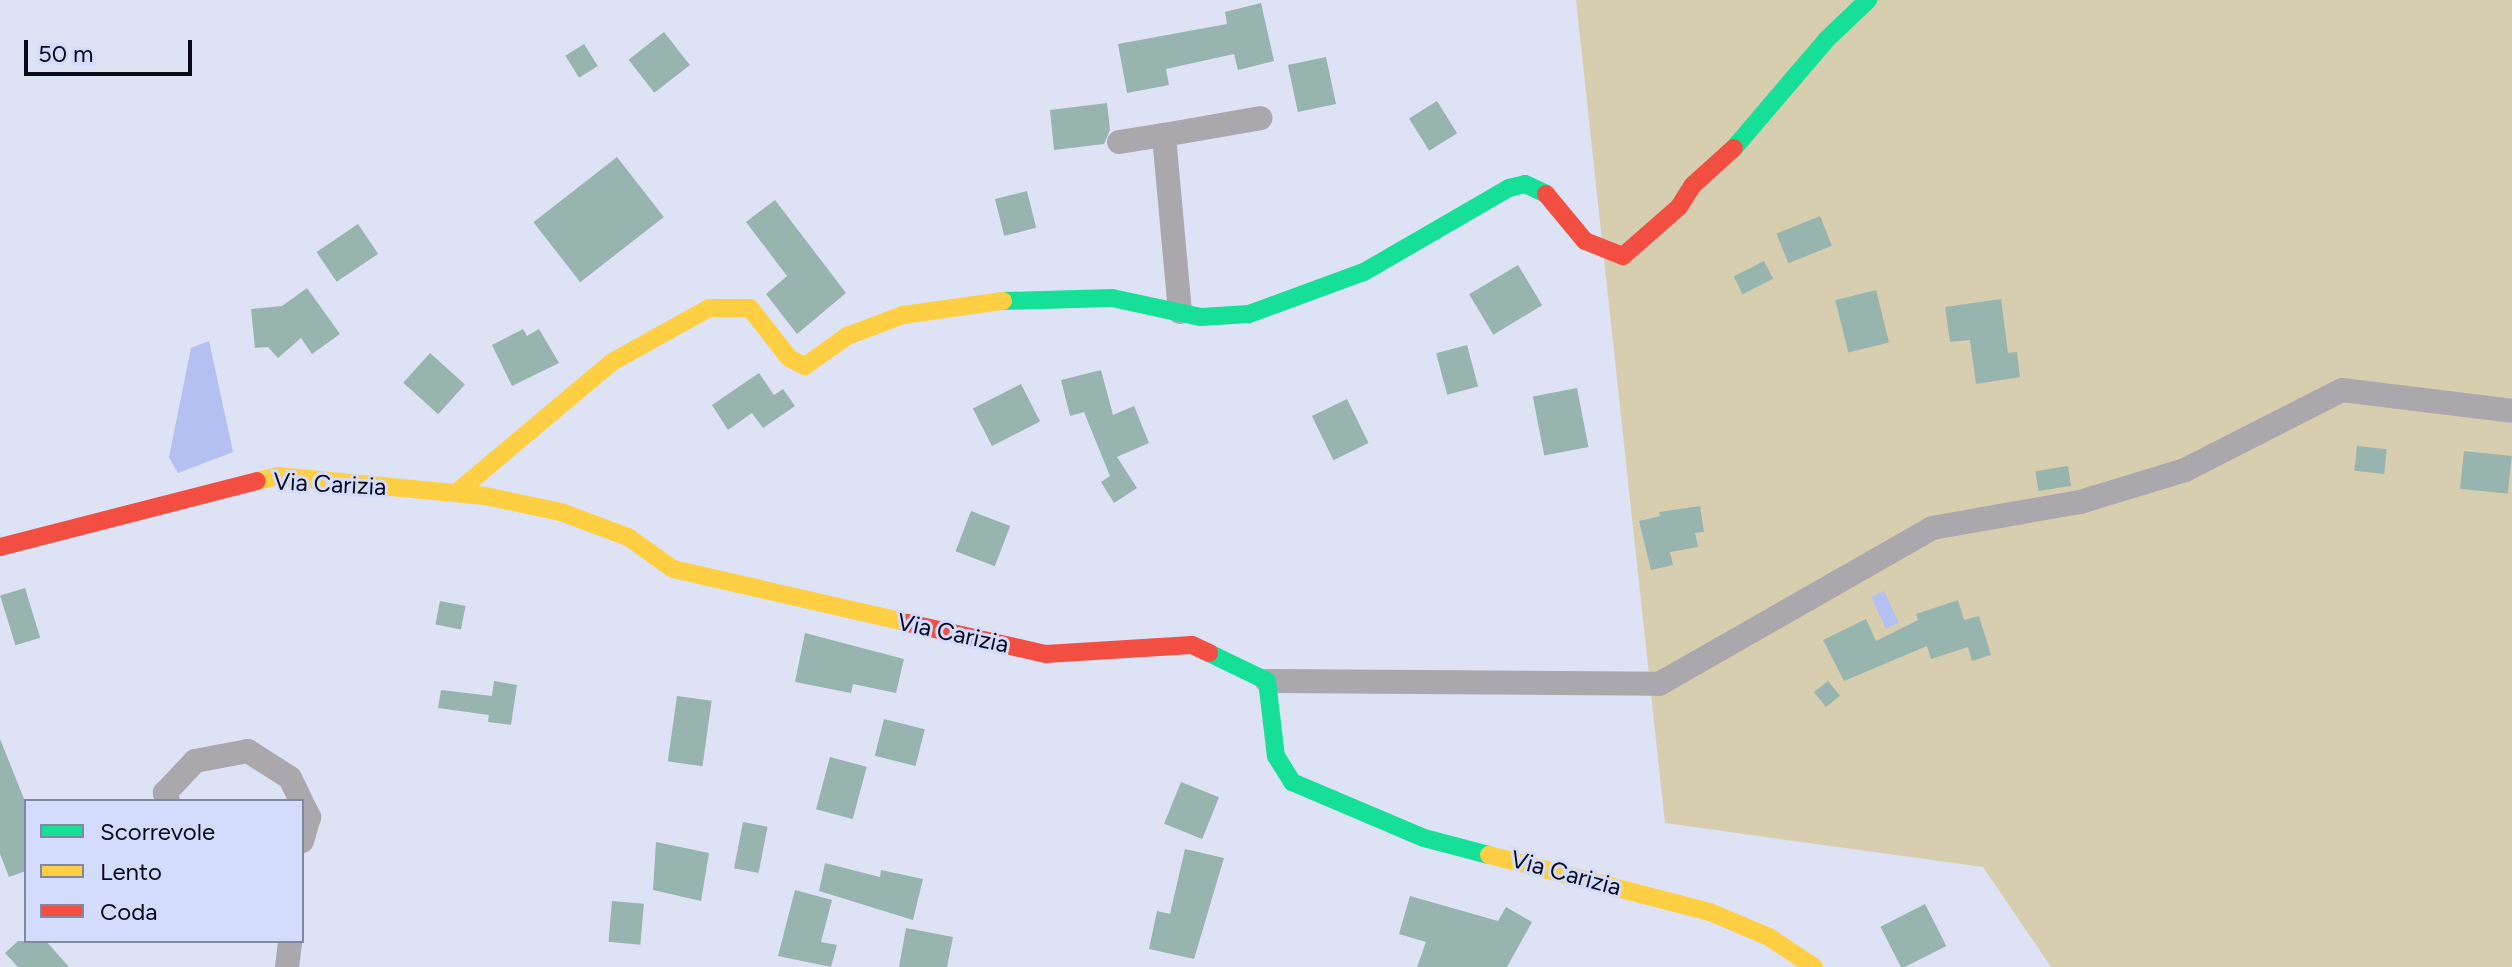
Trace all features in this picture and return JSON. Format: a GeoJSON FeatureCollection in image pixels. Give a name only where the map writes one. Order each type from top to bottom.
{"type":"FeatureCollection","features":[{"type":"Feature","properties":{"kind":"street"},"geometry":{"type":"LineString","coordinates":[[456,493],[612,362],[709,308],[750,308],[789,358],[805,366],[847,336],[903,315],[976,302],[1112,298],[1201,317],[1249,314],[1364,272],[1487,200],[1525,184],[1548,195],[1585,241],[1623,256],[1679,207],[1693,185],[1730,152],[1827,39],[1868,0]]}},
{"type":"Feature","properties":{"kind":"street"},"geometry":{"type":"LineString","coordinates":[[1119,142],[1261,118]]}},
{"type":"Feature","properties":{"kind":"street"},"geometry":{"type":"LineString","coordinates":[[1164,135],[1180,312]]}},
{"type":"Feature","properties":{"kind":"street"},"geometry":{"type":"LineString","coordinates":[[1267,681],[1659,684],[1932,528],[2080,502],[2185,470],[2342,390],[2512,411]]}},
{"type":"Feature","properties":{"kind":"street","name":"Via Carizia"},"geometry":{"type":"LineString","coordinates":[[0,547],[278,476],[456,493],[561,512],[628,537],[673,569],[1046,654],[1192,645],[1267,681],[1276,756],[1292,782],[1424,838],[1710,912],[1769,937],[1814,967]]}},
{"type":"Feature","properties":{"kind":"street"},"geometry":{"type":"LineString","coordinates":[[167,799],[165,793],[195,761],[248,751],[290,778],[300,799]]}},
{"type":"Feature","properties":{"kind":"street"},"geometry":{"type":"LineString","coordinates":[[304,806],[309,817],[304,834]]}},
{"type":"Feature","properties":{"kind":"street"},"geometry":{"type":"LineString","coordinates":[[287,967],[290,943]]}},
{"type":"Feature","properties":{"kind":"shaded area"},"geometry":{"type":"Polygon","coordinates":[[[1576,0],[2512,0],[2512,967],[2051,967],[1983,867],[1665,823],[1576,0]]]}},
{"type":"Feature","properties":{"kind":"water"},"geometry":{"type":"Polygon","coordinates":[[[209,341],[233,452],[178,473],[169,457],[191,348],[209,341]]]}},
{"type":"Feature","properties":{"kind":"water"},"geometry":{"type":"Polygon","coordinates":[[[1884,591],[1899,623],[1886,629],[1871,597],[1884,591]]]}},
{"type":"Feature","properties":{"kind":"building"},"geometry":{"type":"Polygon","coordinates":[[[1261,3],[1274,61],[1238,70],[1234,54],[1166,69],[1169,85],[1127,93],[1118,44],[1227,24],[1225,12],[1261,3]]]}},
{"type":"Feature","properties":{"kind":"building"},"geometry":{"type":"Polygon","coordinates":[[[664,32],[690,65],[654,93],[629,60],[664,32]]]}},
{"type":"Feature","properties":{"kind":"building"},"geometry":{"type":"Polygon","coordinates":[[[584,44],[598,66],[579,78],[565,56],[584,44]]]}},
{"type":"Feature","properties":{"kind":"building"},"geometry":{"type":"Polygon","coordinates":[[[1326,57],[1336,104],[1298,112],[1288,65],[1326,57]]]}},
{"type":"Feature","properties":{"kind":"building"},"geometry":{"type":"Polygon","coordinates":[[[1437,101],[1457,133],[1429,151],[1409,118],[1437,101]]]}},
{"type":"Feature","properties":{"kind":"building"},"geometry":{"type":"Polygon","coordinates":[[[1107,103],[1110,130],[1104,144],[1054,150],[1050,110],[1107,103]]]}},
{"type":"Feature","properties":{"kind":"building"},"geometry":{"type":"Polygon","coordinates":[[[617,157],[664,217],[580,282],[533,222],[617,157]]]}},
{"type":"Feature","properties":{"kind":"building"},"geometry":{"type":"Polygon","coordinates":[[[1027,191],[1036,228],[1004,236],[995,199],[1027,191]]]}},
{"type":"Feature","properties":{"kind":"building"},"geometry":{"type":"Polygon","coordinates":[[[775,200],[846,293],[797,334],[766,294],[787,276],[746,222],[775,200]]]}},
{"type":"Feature","properties":{"kind":"building"},"geometry":{"type":"Polygon","coordinates":[[[1820,216],[1832,246],[1788,263],[1776,234],[1820,216]]]}},
{"type":"Feature","properties":{"kind":"building"},"geometry":{"type":"Polygon","coordinates":[[[358,224],[378,254],[337,282],[317,252],[358,224]]]}},
{"type":"Feature","properties":{"kind":"building"},"geometry":{"type":"Polygon","coordinates":[[[1764,261],[1773,279],[1743,294],[1734,276],[1764,261]]]}},
{"type":"Feature","properties":{"kind":"building"},"geometry":{"type":"Polygon","coordinates":[[[1518,265],[1542,305],[1493,335],[1469,294],[1518,265]]]}},
{"type":"Feature","properties":{"kind":"building"},"geometry":{"type":"Polygon","coordinates":[[[307,288],[340,334],[312,354],[301,338],[278,358],[268,347],[255,348],[251,309],[282,306],[307,288]]]}},
{"type":"Feature","properties":{"kind":"building"},"geometry":{"type":"Polygon","coordinates":[[[1876,290],[1889,342],[1848,353],[1835,300],[1876,290]]]}},
{"type":"Feature","properties":{"kind":"building"},"geometry":{"type":"Polygon","coordinates":[[[2001,299],[2008,353],[2017,352],[2020,377],[1976,384],[1970,340],[1950,342],[1945,307],[2001,299]]]}},
{"type":"Feature","properties":{"kind":"building"},"geometry":{"type":"Polygon","coordinates":[[[523,329],[527,336],[539,329],[559,363],[512,386],[492,345],[523,329]]]}},
{"type":"Feature","properties":{"kind":"building"},"geometry":{"type":"Polygon","coordinates":[[[1467,345],[1478,387],[1447,395],[1436,353],[1467,345]]]}},
{"type":"Feature","properties":{"kind":"building"},"geometry":{"type":"Polygon","coordinates":[[[430,353],[465,384],[438,414],[403,383],[430,353]]]}},
{"type":"Feature","properties":{"kind":"building"},"geometry":{"type":"Polygon","coordinates":[[[1101,370],[1113,415],[1134,406],[1149,443],[1117,457],[1137,488],[1114,503],[1101,482],[1110,476],[1084,412],[1070,416],[1061,380],[1101,370]]]}},
{"type":"Feature","properties":{"kind":"building"},"geometry":{"type":"Polygon","coordinates":[[[759,373],[774,395],[783,389],[795,406],[763,428],[752,413],[728,430],[712,405],[759,373]]]}},
{"type":"Feature","properties":{"kind":"building"},"geometry":{"type":"Polygon","coordinates":[[[1021,384],[1040,421],[992,446],[973,409],[1021,384]]]}},
{"type":"Feature","properties":{"kind":"building"},"geometry":{"type":"Polygon","coordinates":[[[1577,388],[1588,447],[1544,455],[1533,397],[1577,388]]]}},
{"type":"Feature","properties":{"kind":"building"},"geometry":{"type":"Polygon","coordinates":[[[1347,399],[1368,443],[1333,460],[1312,416],[1347,399]]]}},
{"type":"Feature","properties":{"kind":"building"},"geometry":{"type":"Polygon","coordinates":[[[2357,446],[2387,449],[2384,474],[2354,471],[2357,446]]]}},
{"type":"Feature","properties":{"kind":"building"},"geometry":{"type":"Polygon","coordinates":[[[2464,451],[2512,456],[2508,494],[2460,489],[2464,451]]]}},
{"type":"Feature","properties":{"kind":"building"},"geometry":{"type":"Polygon","coordinates":[[[2068,466],[2071,486],[2039,491],[2035,471],[2068,466]]]}},
{"type":"Feature","properties":{"kind":"building"},"geometry":{"type":"Polygon","coordinates":[[[1700,506],[1704,532],[1695,533],[1698,547],[1670,552],[1673,565],[1651,570],[1639,521],[1660,516],[1659,512],[1700,506]]]}},
{"type":"Feature","properties":{"kind":"building"},"geometry":{"type":"Polygon","coordinates":[[[971,511],[1010,526],[995,566],[956,551],[971,511]]]}},
{"type":"Feature","properties":{"kind":"building"},"geometry":{"type":"Polygon","coordinates":[[[25,588],[40,638],[15,645],[0,596],[25,588]]]}},
{"type":"Feature","properties":{"kind":"building"},"geometry":{"type":"Polygon","coordinates":[[[1958,600],[1964,620],[1979,616],[1991,655],[1972,661],[1968,647],[1931,659],[1927,646],[1844,681],[1823,640],[1866,619],[1876,641],[1918,620],[1916,614],[1958,600]]]}},
{"type":"Feature","properties":{"kind":"building"},"geometry":{"type":"Polygon","coordinates":[[[440,601],[466,606],[461,630],[435,625],[440,601]]]}},
{"type":"Feature","properties":{"kind":"building"},"geometry":{"type":"Polygon","coordinates":[[[805,633],[904,659],[896,693],[853,684],[851,693],[795,682],[805,633]]]}},
{"type":"Feature","properties":{"kind":"building"},"geometry":{"type":"Polygon","coordinates":[[[494,681],[517,685],[511,725],[488,722],[489,715],[438,708],[441,690],[492,696],[494,681]]]}},
{"type":"Feature","properties":{"kind":"building"},"geometry":{"type":"Polygon","coordinates":[[[1828,681],[1840,696],[1826,707],[1814,692],[1828,681]]]}},
{"type":"Feature","properties":{"kind":"building"},"geometry":{"type":"Polygon","coordinates":[[[677,696],[712,701],[702,766],[668,761],[677,696]]]}},
{"type":"Feature","properties":{"kind":"building"},"geometry":{"type":"Polygon","coordinates":[[[884,719],[925,729],[916,766],[875,756],[884,719]]]}},
{"type":"Feature","properties":{"kind":"building"},"geometry":{"type":"Polygon","coordinates":[[[0,739],[24,799],[24,872],[9,877],[0,854],[0,739]]]}},
{"type":"Feature","properties":{"kind":"building"},"geometry":{"type":"Polygon","coordinates":[[[830,757],[867,767],[853,819],[816,809],[830,757]]]}},
{"type":"Feature","properties":{"kind":"building"},"geometry":{"type":"Polygon","coordinates":[[[1181,782],[1219,797],[1202,839],[1164,824],[1181,782]]]}},
{"type":"Feature","properties":{"kind":"building"},"geometry":{"type":"Polygon","coordinates":[[[743,822],[768,827],[759,873],[734,868],[743,822]]]}},
{"type":"Feature","properties":{"kind":"building"},"geometry":{"type":"Polygon","coordinates":[[[656,842],[709,853],[701,901],[653,890],[656,842]]]}},
{"type":"Feature","properties":{"kind":"building"},"geometry":{"type":"Polygon","coordinates":[[[1185,849],[1224,858],[1194,959],[1149,949],[1157,911],[1170,914],[1185,849]]]}},
{"type":"Feature","properties":{"kind":"building"},"geometry":{"type":"Polygon","coordinates":[[[825,863],[880,877],[881,870],[923,879],[913,920],[819,891],[825,863]]]}},
{"type":"Feature","properties":{"kind":"building"},"geometry":{"type":"Polygon","coordinates":[[[795,890],[832,900],[821,942],[837,945],[831,967],[778,956],[795,890]]]}},
{"type":"Feature","properties":{"kind":"building"},"geometry":{"type":"Polygon","coordinates":[[[1410,896],[1498,921],[1506,907],[1532,922],[1507,967],[1417,967],[1426,942],[1399,934],[1410,896]]]}},
{"type":"Feature","properties":{"kind":"building"},"geometry":{"type":"Polygon","coordinates":[[[612,901],[644,904],[640,945],[608,942],[612,901]]]}},
{"type":"Feature","properties":{"kind":"building"},"geometry":{"type":"Polygon","coordinates":[[[1925,904],[1946,946],[1901,967],[1880,927],[1925,904]]]}},
{"type":"Feature","properties":{"kind":"building"},"geometry":{"type":"Polygon","coordinates":[[[906,928],[953,937],[947,967],[899,967],[906,928]]]}},
{"type":"Feature","properties":{"kind":"building"},"geometry":{"type":"Polygon","coordinates":[[[18,941],[48,943],[69,967],[18,967],[5,953],[18,941]]]}},
{"type":"Feature","properties":{"kind":"traffic: fast"},"geometry":{"type":"LineString","coordinates":[[1734,148],[1827,39],[1868,0]]}},
{"type":"Feature","properties":{"kind":"traffic: fast"},"geometry":{"type":"LineString","coordinates":[[1003,301],[1112,298],[1201,317],[1249,314],[1364,272],[1509,188],[1525,184],[1546,194]]}},
{"type":"Feature","properties":{"kind":"traffic: fast"},"geometry":{"type":"LineString","coordinates":[[1209,653],[1267,681],[1276,756],[1292,782],[1424,838],[1489,855]]}},
{"type":"Feature","properties":{"kind":"traffic: slow"},"geometry":{"type":"LineString","coordinates":[[456,493],[612,362],[709,308],[750,308],[789,358],[805,366],[847,336],[903,315],[1003,301]]}},
{"type":"Feature","properties":{"kind":"traffic: slow"},"geometry":{"type":"LineString","coordinates":[[257,481],[278,476],[485,496],[561,512],[628,537],[673,569],[908,623]]}},
{"type":"Feature","properties":{"kind":"traffic: slow"},"geometry":{"type":"LineString","coordinates":[[1489,855],[1710,912],[1769,937],[1814,967]]}},
{"type":"Feature","properties":{"kind":"traffic: jam"},"geometry":{"type":"LineString","coordinates":[[1546,194],[1585,241],[1623,256],[1679,207],[1693,185],[1734,148]]}},
{"type":"Feature","properties":{"kind":"traffic: jam"},"geometry":{"type":"LineString","coordinates":[[0,547],[257,481]]}},
{"type":"Feature","properties":{"kind":"traffic: jam"},"geometry":{"type":"LineString","coordinates":[[908,623],[1046,654],[1192,645],[1209,653]]}}]}
